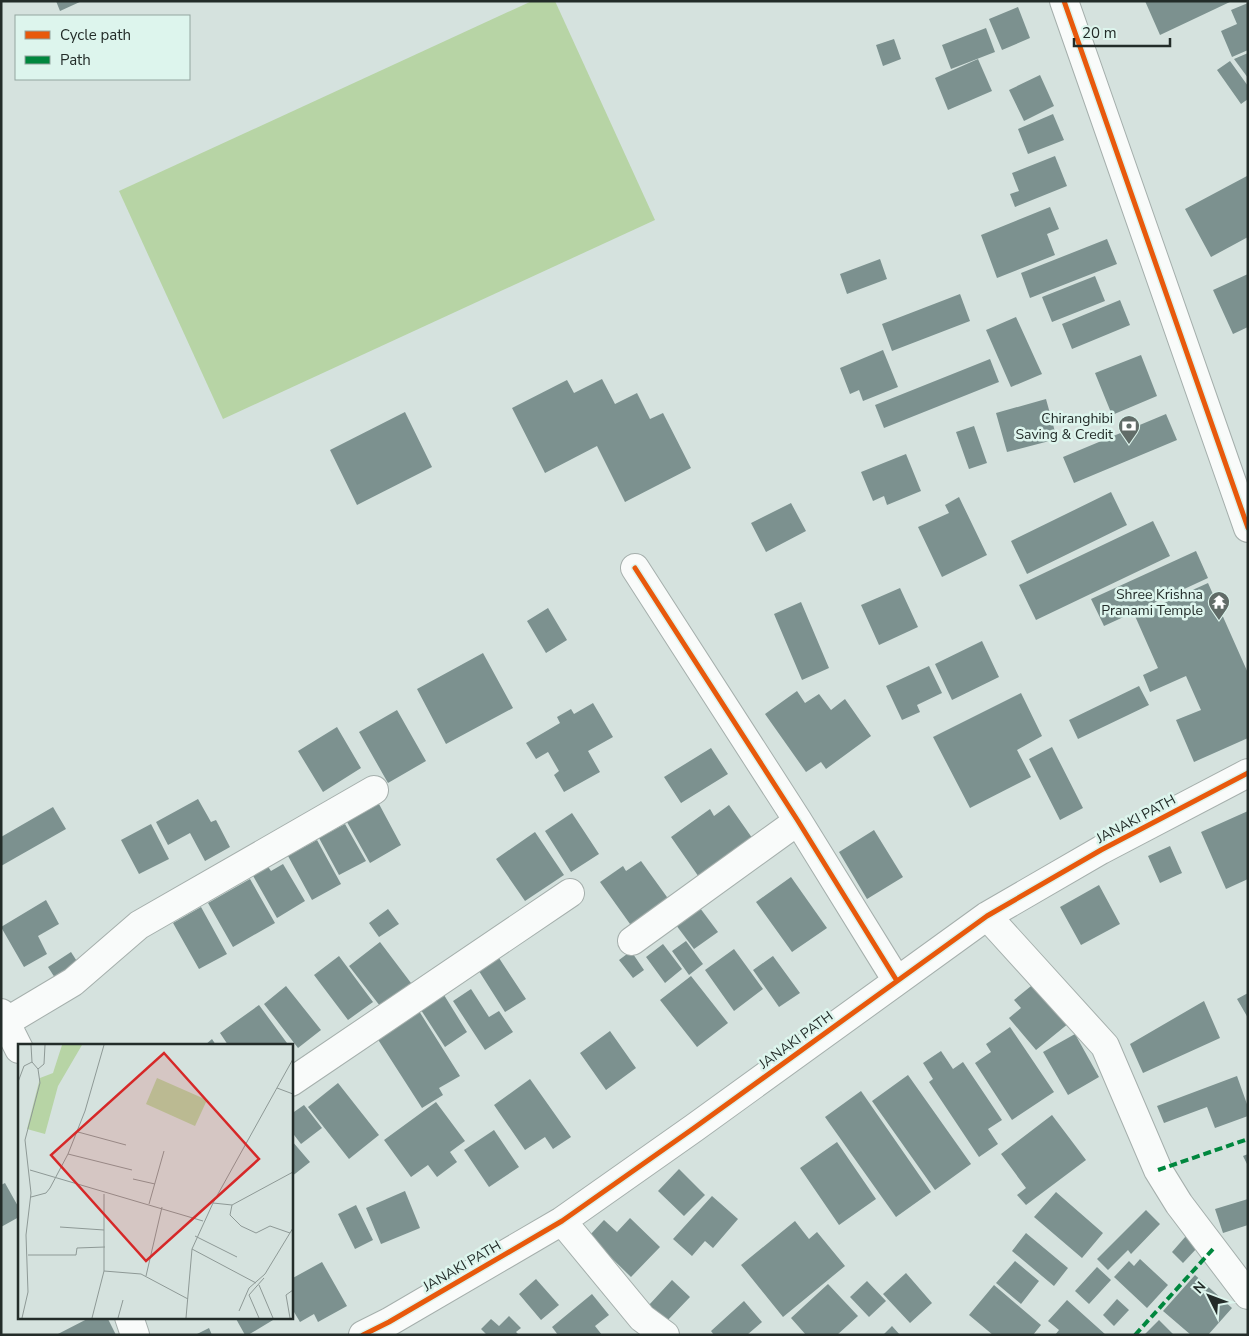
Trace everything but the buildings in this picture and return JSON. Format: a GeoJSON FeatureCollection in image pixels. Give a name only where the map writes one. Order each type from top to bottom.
{"type":"FeatureCollection","features":[{"type":"Feature","properties":{"kind":"street"},"geometry":{"type":"LineString","coordinates":[[1064,1],[1248,528]]}},
{"type":"Feature","properties":{"kind":"street"},"geometry":{"type":"LineString","coordinates":[[634,568],[798,821],[897,981]]}},
{"type":"Feature","properties":{"kind":"street","name":"JANAKI PATH"},"geometry":{"type":"LineString","coordinates":[[363,1335],[389,1322],[562,1221],[987,916],[1100,850],[1248,773]]}},
{"type":"Feature","properties":{"kind":"street"},"geometry":{"type":"LineString","coordinates":[[18,1047],[4,1018],[73,982],[139,925],[374,790]]}},
{"type":"Feature","properties":{"kind":"street"},"geometry":{"type":"LineString","coordinates":[[632,941],[798,821]]}},
{"type":"Feature","properties":{"kind":"street"},"geometry":{"type":"LineString","coordinates":[[292,1081],[570,894]]}},
{"type":"Feature","properties":{"kind":"street"},"geometry":{"type":"LineString","coordinates":[[987,916],[1105,1046],[1158,1170],[1179,1204],[1248,1295]]}},
{"type":"Feature","properties":{"kind":"street"},"geometry":{"type":"LineString","coordinates":[[562,1221],[642,1318],[665,1335]]}},
{"type":"Feature","properties":{"kind":"street"},"geometry":{"type":"LineString","coordinates":[[129,1318],[135,1335]]}},
{"type":"Feature","properties":{"kind":"green space"},"geometry":{"type":"Polygon","coordinates":[[[532,1],[555,1],[655,220],[223,419],[119,191],[532,1]]]}},
{"type":"Feature","properties":{"kind":"marked path"},"geometry":{"type":"LineString","coordinates":[[1158,1170],[1248,1139]]}},
{"type":"Feature","properties":{"kind":"marked path"},"geometry":{"type":"LineString","coordinates":[[1135,1335],[1213,1249]]}},
{"type":"Feature","properties":{"kind":"cycle path"},"geometry":{"type":"LineString","coordinates":[[1064,1],[1248,528]]}},
{"type":"Feature","properties":{"kind":"cycle path"},"geometry":{"type":"LineString","coordinates":[[635,568],[798,821],[897,981]]}},
{"type":"Feature","properties":{"kind":"cycle path"},"geometry":{"type":"LineString","coordinates":[[363,1335],[389,1322],[562,1221],[987,916],[1101,850],[1248,773]]}},
{"type":"Feature","properties":{"kind":"place","name":"Chiranghibi Saving & Credit"},"geometry":{"type":"Point","coordinates":[1129,445]}},
{"type":"Feature","properties":{"kind":"place","name":"Shree Krishna Pranami Temple"},"geometry":{"type":"Point","coordinates":[1219,621]}}]}
